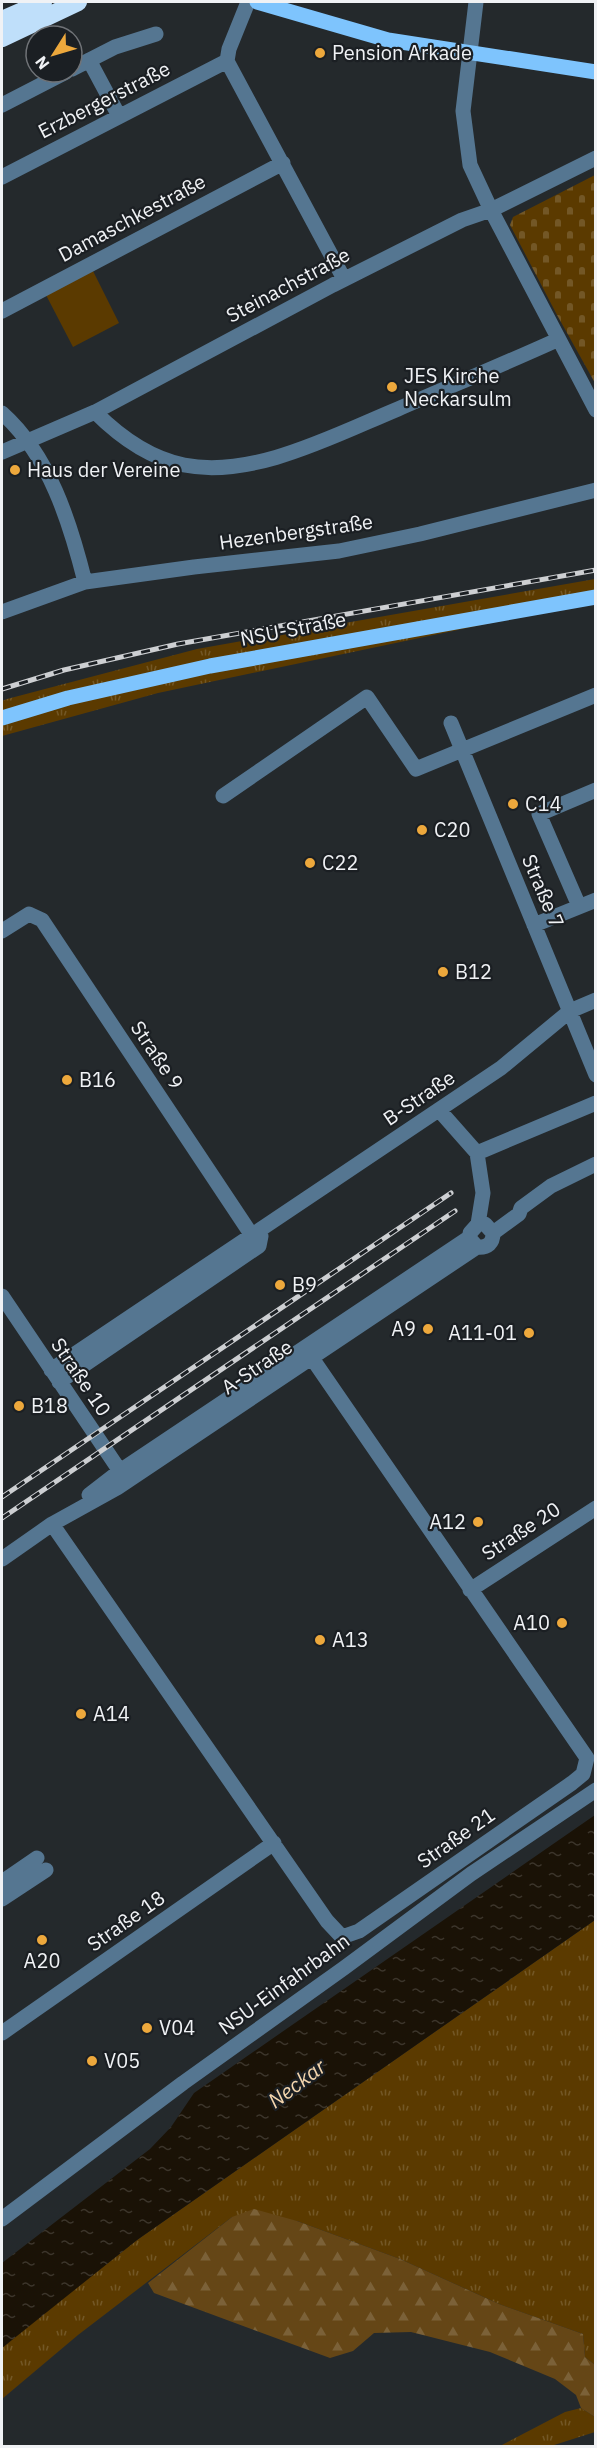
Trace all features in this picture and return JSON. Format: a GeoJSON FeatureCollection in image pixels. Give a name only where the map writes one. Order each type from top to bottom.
{"type":"FeatureCollection","features":[{"type":"Feature","properties":{"kind":"highway"},"geometry":{"type":"LineString","coordinates":[[2,18],[26,2]]}},
{"type":"Feature","properties":{"kind":"highway"},"geometry":{"type":"LineString","coordinates":[[2,18],[43,2]]}},
{"type":"Feature","properties":{"kind":"highway"},"geometry":{"type":"LineString","coordinates":[[2,38],[78,2]]}},
{"type":"Feature","properties":{"kind":"main road"},"geometry":{"type":"LineString","coordinates":[[257,2],[388,40],[596,72]]}},
{"type":"Feature","properties":{"kind":"main road","name":"NSU-Straße"},"geometry":{"type":"LineString","coordinates":[[2,718],[68,698],[210,666],[596,597]]}},
{"type":"Feature","properties":{"kind":"street"},"geometry":{"type":"LineString","coordinates":[[248,2],[229,49],[227,61],[344,279]]}},
{"type":"Feature","properties":{"kind":"street"},"geometry":{"type":"LineString","coordinates":[[476,2],[463,111],[470,165],[557,340],[596,410]]}},
{"type":"Feature","properties":{"kind":"street"},"geometry":{"type":"LineString","coordinates":[[84,63],[116,47],[156,34]]}},
{"type":"Feature","properties":{"kind":"street"},"geometry":{"type":"LineString","coordinates":[[89,60],[120,116]]}},
{"type":"Feature","properties":{"kind":"street","name":"Erzbergerstraße"},"geometry":{"type":"LineString","coordinates":[[2,177],[227,61]]}},
{"type":"Feature","properties":{"kind":"street"},"geometry":{"type":"LineString","coordinates":[[2,105],[43,84]]}},
{"type":"Feature","properties":{"kind":"street","name":"Steinachstraße"},"geometry":{"type":"LineString","coordinates":[[2,452],[95,412],[344,279],[462,220],[491,210],[596,158]]}},
{"type":"Feature","properties":{"kind":"street","name":"Damaschkestraße"},"geometry":{"type":"LineString","coordinates":[[2,311],[283,163]]}},
{"type":"Feature","properties":{"kind":"street"},"geometry":{"type":"LineString","coordinates":[[95,412],[124,438],[172,462],[208,468],[250,464],[290,452],[372,420],[557,340]]}},
{"type":"Feature","properties":{"kind":"street"},"geometry":{"type":"LineString","coordinates":[[2,413],[27,440],[53,486],[68,520],[85,582]]}},
{"type":"Feature","properties":{"kind":"street","name":"Hezenbergstraße"},"geometry":{"type":"LineString","coordinates":[[2,612],[85,582],[339,551],[420,534],[596,490]]}},
{"type":"Feature","properties":{"kind":"street"},"geometry":{"type":"LineString","coordinates":[[223,796],[367,697],[416,769],[596,695]]}},
{"type":"Feature","properties":{"kind":"street","name":"Straße 7"},"geometry":{"type":"LineString","coordinates":[[451,723],[596,1074]]}},
{"type":"Feature","properties":{"kind":"street"},"geometry":{"type":"LineString","coordinates":[[579,906],[539,814],[596,790]]}},
{"type":"Feature","properties":{"kind":"street"},"geometry":{"type":"LineString","coordinates":[[534,925],[596,900]]}},
{"type":"Feature","properties":{"kind":"street","name":"Straße 9"},"geometry":{"type":"LineString","coordinates":[[4,929],[29,914],[42,920],[258,1236]]}},
{"type":"Feature","properties":{"kind":"street","name":"B-Straße"},"geometry":{"type":"LineString","coordinates":[[55,1376],[501,1068],[570,1011],[596,1000]]}},
{"type":"Feature","properties":{"kind":"street"},"geometry":{"type":"LineString","coordinates":[[477,1153],[596,1103]]}},
{"type":"Feature","properties":{"kind":"street"},"geometry":{"type":"LineString","coordinates":[[439,1110],[477,1153],[485,1227],[472,1228],[474,1243]]}},
{"type":"Feature","properties":{"kind":"street","name":"A-Straße"},"geometry":{"type":"LineString","coordinates":[[2,1559],[474,1243],[489,1245],[493,1239],[485,1227],[516,1206],[525,1205],[551,1186],[596,1164]]}},
{"type":"Feature","properties":{"kind":"street","name":"Straße 10"},"geometry":{"type":"LineString","coordinates":[[2,1296],[123,1476]]}},
{"type":"Feature","properties":{"kind":"street","name":"Straße 21"},"geometry":{"type":"LineString","coordinates":[[56,1522],[327,1921],[342,1937],[359,1931],[583,1774],[587,1758],[308,1352]]}},
{"type":"Feature","properties":{"kind":"street","name":"Straße 20"},"geometry":{"type":"LineString","coordinates":[[470,1590],[596,1508]]}},
{"type":"Feature","properties":{"kind":"street","name":"NSU-Einfahrbahn"},"geometry":{"type":"LineString","coordinates":[[2,2219],[183,2083],[471,1874],[596,1790]]}},
{"type":"Feature","properties":{"kind":"street","name":"Straße 18"},"geometry":{"type":"LineString","coordinates":[[2,2033],[274,1843]]}},
{"type":"Feature","properties":{"kind":"street"},"geometry":{"type":"LineString","coordinates":[[2,1882],[41,1864],[2,1899]]}},
{"type":"Feature","properties":{"kind":"green space"},"geometry":{"type":"Polygon","coordinates":[[[595,175],[595,383],[510,225],[513,217],[595,175]]]}},
{"type":"Feature","properties":{"kind":"green space"},"geometry":{"type":"Polygon","coordinates":[[[93,271],[119,323],[73,347],[46,295],[93,271]]]}},
{"type":"Feature","properties":{"kind":"green space"},"geometry":{"type":"Polygon","coordinates":[[[595,579],[595,601],[158,693],[2,736],[2,701],[7,699],[197,649],[595,579]]]}},
{"type":"Feature","properties":{"kind":"green space"},"geometry":{"type":"Polygon","coordinates":[[[595,1920],[595,2365],[585,2357],[583,2334],[499,2304],[400,2259],[297,2221],[232,2217],[78,2335],[2,2399],[2,2348],[15,2336],[137,2240],[595,1920]]]}},
{"type":"Feature","properties":{"kind":"green space"},"geometry":{"type":"Polygon","coordinates":[[[254,2209],[297,2221],[400,2259],[499,2304],[583,2334],[585,2357],[595,2365],[595,2417],[581,2408],[576,2395],[555,2379],[490,2352],[411,2332],[374,2333],[353,2351],[330,2358],[154,2293],[148,2283],[232,2217],[254,2209]]]}},
{"type":"Feature","properties":{"kind":"green space"},"geometry":{"type":"Polygon","coordinates":[[[581,2408],[595,2417],[595,2432],[551,2446],[500,2446],[565,2412],[581,2408]]]}},
{"type":"Feature","properties":{"kind":"water","name":"Neckar"},"geometry":{"type":"Polygon","coordinates":[[[595,1815],[595,1920],[137,2240],[2,2348],[2,2263],[150,2149],[171,2127],[194,2093],[595,1815]]]}},
{"type":"Feature","properties":{"kind":"railway"},"geometry":{"type":"LineString","coordinates":[[2,689],[64,670],[178,644],[596,570]]}},
{"type":"Feature","properties":{"kind":"railway"},"geometry":{"type":"LineString","coordinates":[[2,1497],[451,1193]]}},
{"type":"Feature","properties":{"kind":"railway"},"geometry":{"type":"LineString","coordinates":[[2,1518],[455,1211]]}},
{"type":"Feature","properties":{"kind":"place","name":"Pension Arkade"},"geometry":{"type":"Point","coordinates":[320,53]}},
{"type":"Feature","properties":{"kind":"place","name":"JES Kirche Neckarsulm"},"geometry":{"type":"Point","coordinates":[392,387]}},
{"type":"Feature","properties":{"kind":"place","name":"Haus der Vereine"},"geometry":{"type":"Point","coordinates":[15,470]}},
{"type":"Feature","properties":{"kind":"place","name":"C14"},"geometry":{"type":"Point","coordinates":[513,804]}},
{"type":"Feature","properties":{"kind":"place","name":"C20"},"geometry":{"type":"Point","coordinates":[422,830]}},
{"type":"Feature","properties":{"kind":"place","name":"C22"},"geometry":{"type":"Point","coordinates":[310,863]}},
{"type":"Feature","properties":{"kind":"place","name":"B12"},"geometry":{"type":"Point","coordinates":[443,972]}},
{"type":"Feature","properties":{"kind":"place","name":"B16"},"geometry":{"type":"Point","coordinates":[67,1080]}},
{"type":"Feature","properties":{"kind":"place","name":"B9"},"geometry":{"type":"Point","coordinates":[280,1285]}},
{"type":"Feature","properties":{"kind":"place","name":"A9"},"geometry":{"type":"Point","coordinates":[428,1329]}},
{"type":"Feature","properties":{"kind":"place","name":"A11-01"},"geometry":{"type":"Point","coordinates":[529,1333]}},
{"type":"Feature","properties":{"kind":"place","name":"B18"},"geometry":{"type":"Point","coordinates":[19,1406]}},
{"type":"Feature","properties":{"kind":"place","name":"A12"},"geometry":{"type":"Point","coordinates":[478,1522]}},
{"type":"Feature","properties":{"kind":"place","name":"A10"},"geometry":{"type":"Point","coordinates":[562,1623]}},
{"type":"Feature","properties":{"kind":"place","name":"A13"},"geometry":{"type":"Point","coordinates":[320,1640]}},
{"type":"Feature","properties":{"kind":"place","name":"A14"},"geometry":{"type":"Point","coordinates":[81,1714]}},
{"type":"Feature","properties":{"kind":"place","name":"A20"},"geometry":{"type":"Point","coordinates":[42,1940]}},
{"type":"Feature","properties":{"kind":"place","name":"V04"},"geometry":{"type":"Point","coordinates":[147,2028]}},
{"type":"Feature","properties":{"kind":"place","name":"V05"},"geometry":{"type":"Point","coordinates":[92,2061]}}]}
